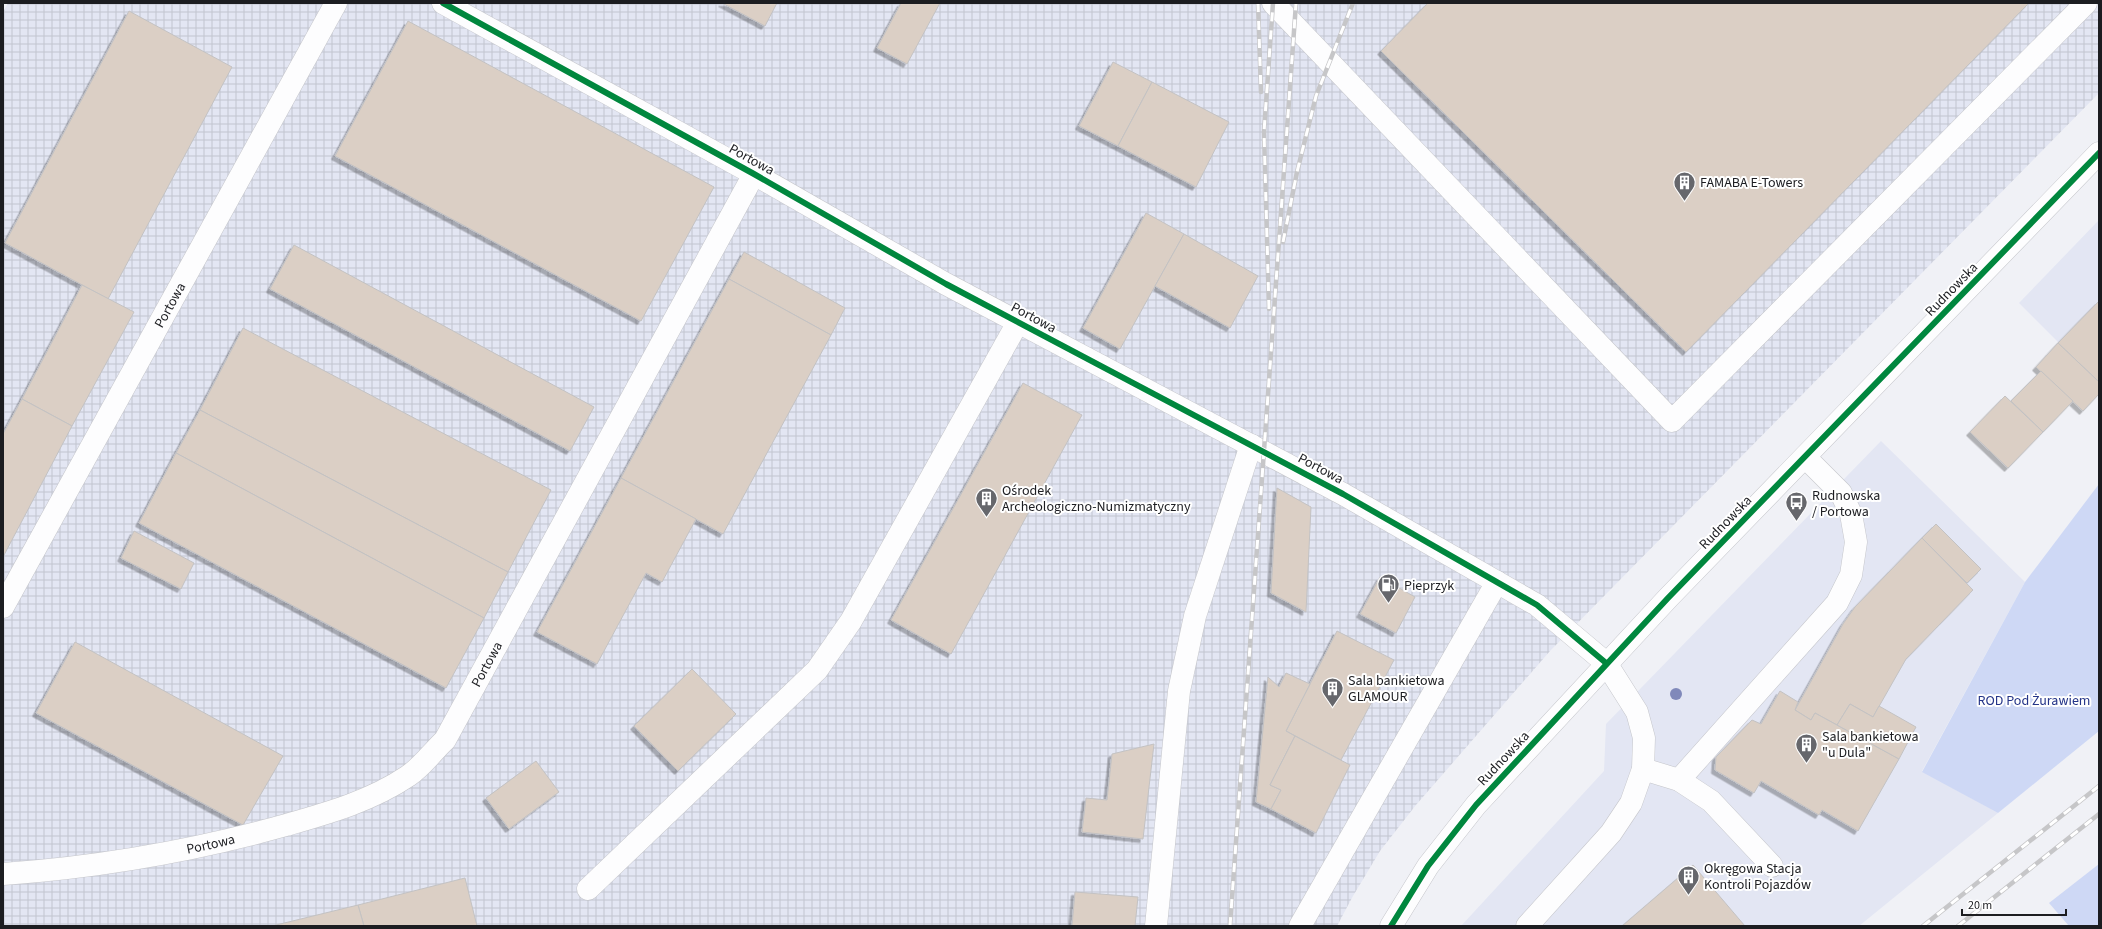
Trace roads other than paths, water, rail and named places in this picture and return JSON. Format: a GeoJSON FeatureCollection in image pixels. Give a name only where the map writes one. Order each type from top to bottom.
{"type":"FeatureCollection","features":[{"type":"Feature","properties":{"kind":"street","name":"Portowa"},"geometry":{"type":"LineString","coordinates":[[3,607],[336,3]]}},
{"type":"Feature","properties":{"kind":"street","name":"Portowa"},"geometry":{"type":"LineString","coordinates":[[443,3],[754,174],[946,284],[1343,494],[1537,605],[1606,663],[1637,712],[1644,738],[1643,769],[1631,803],[1611,833],[1527,926]]}},
{"type":"Feature","properties":{"kind":"street"},"geometry":{"type":"LineString","coordinates":[[1273,3],[1672,421],[2086,3]]}},
{"type":"Feature","properties":{"kind":"street","name":"Rudnowska"},"geometry":{"type":"LineString","coordinates":[[1391,926],[1428,866],[1476,805],[1606,663],[2099,153]]}},
{"type":"Feature","properties":{"kind":"street","name":"Portowa"},"geometry":{"type":"LineString","coordinates":[[3,874],[112,863],[226,842],[330,813],[381,792],[410,775],[445,740],[754,174]]}},
{"type":"Feature","properties":{"kind":"street"},"geometry":{"type":"LineString","coordinates":[[588,889],[817,670],[851,622],[1018,322]]}},
{"type":"Feature","properties":{"kind":"street"},"geometry":{"type":"LineString","coordinates":[[1156,926],[1178,691],[1195,616],[1251,445]]}},
{"type":"Feature","properties":{"kind":"street"},"geometry":{"type":"LineString","coordinates":[[1680,780],[1837,603],[1851,574],[1856,542],[1851,514],[1841,494],[1805,457]]}},
{"type":"Feature","properties":{"kind":"street"},"geometry":{"type":"LineString","coordinates":[[1300,926],[1497,582]]}},
{"type":"Feature","properties":{"kind":"street"},"geometry":{"type":"LineString","coordinates":[[1643,769],[1680,780],[1711,801],[1772,866]]}},
{"type":"Feature","properties":{"kind":"railway"},"geometry":{"type":"LineString","coordinates":[[1258,3],[1261,92]]}},
{"type":"Feature","properties":{"kind":"railway"},"geometry":{"type":"LineString","coordinates":[[1269,309],[1264,132],[1273,3]]}},
{"type":"Feature","properties":{"kind":"railway"},"geometry":{"type":"LineString","coordinates":[[1230,926],[1296,3]]}},
{"type":"Feature","properties":{"kind":"railway"},"geometry":{"type":"LineString","coordinates":[[1283,242],[1297,172],[1316,96],[1353,3]]}},
{"type":"Feature","properties":{"kind":"railway"},"geometry":{"type":"LineString","coordinates":[[1923,926],[2099,786]]}},
{"type":"Feature","properties":{"kind":"railway"},"geometry":{"type":"LineString","coordinates":[[1958,926],[2099,814]]}},
{"type":"Feature","properties":{"kind":"place","name":"FAMABA E-Towers"},"geometry":{"type":"Point","coordinates":[1684,202]}},
{"type":"Feature","properties":{"kind":"place","name":"Ośrodek Archeologiczno-Numizmatyczny"},"geometry":{"type":"Point","coordinates":[987,518]}},
{"type":"Feature","properties":{"kind":"place","name":"Rudnowska / Portowa"},"geometry":{"type":"Point","coordinates":[1796,522]}},
{"type":"Feature","properties":{"kind":"place","name":"Pieprzyk"},"geometry":{"type":"Point","coordinates":[1388,604]}},
{"type":"Feature","properties":{"kind":"place","name":"Sala bankietowa GLAMOUR"},"geometry":{"type":"Point","coordinates":[1333,708]}},
{"type":"Feature","properties":{"kind":"place","name":"Sala bankietowa \"u Dula\""},"geometry":{"type":"Point","coordinates":[1806,764]}},
{"type":"Feature","properties":{"kind":"place","name":"Okręgowa Stacja Kontroli Pojazdów"},"geometry":{"type":"Point","coordinates":[1688,896]}},
{"type":"Feature","properties":{"kind":"park label","name":"ROD Pod Żurawiem"},"geometry":{"type":"Point","coordinates":[2034,700]}}]}
